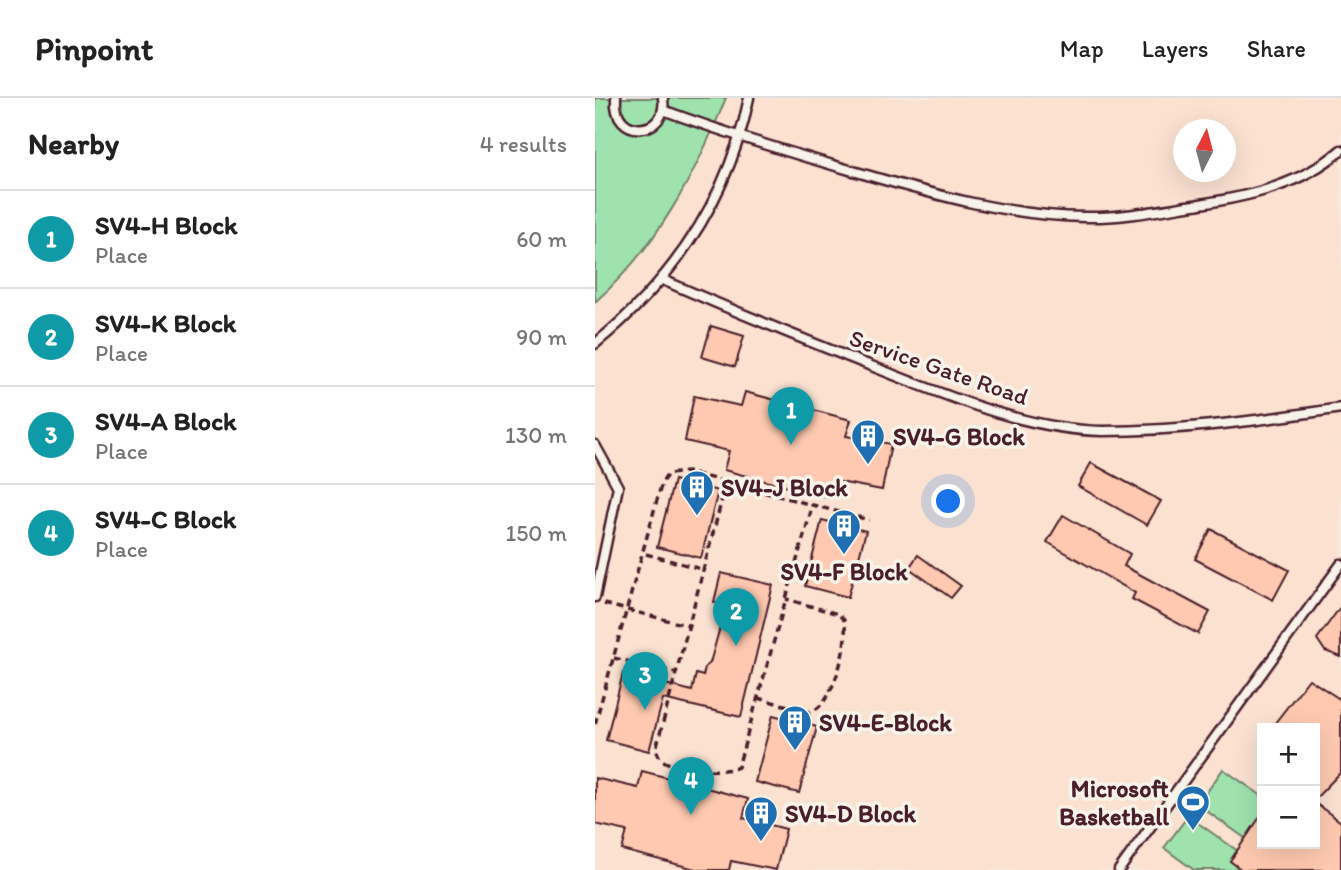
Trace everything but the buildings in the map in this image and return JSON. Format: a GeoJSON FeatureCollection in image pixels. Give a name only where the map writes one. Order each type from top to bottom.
{"type":"FeatureCollection","features":[{"type":"Feature","properties":{"kind":"lane"},"geometry":{"type":"LineString","coordinates":[[614,99],[620,120],[631,128],[643,129],[655,124],[663,110],[663,98]]}},
{"type":"Feature","properties":{"kind":"lane"},"geometry":{"type":"LineString","coordinates":[[595,344],[628,317],[663,280],[709,214],[741,139],[749,98]]}},
{"type":"Feature","properties":{"kind":"lane"},"geometry":{"type":"LineString","coordinates":[[663,110],[741,139],[960,200],[1019,211],[1083,217],[1160,210],[1269,190],[1301,178],[1341,150]]}},
{"type":"Feature","properties":{"kind":"lane","name":"Service Gate Road"},"geometry":{"type":"LineString","coordinates":[[663,280],[933,390],[993,411],[1057,426],[1102,431],[1257,421],[1341,408]]}},
{"type":"Feature","properties":{"kind":"lane"},"geometry":{"type":"LineString","coordinates":[[595,445],[618,487],[599,564],[595,599]]}},
{"type":"Feature","properties":{"kind":"lane"},"geometry":{"type":"LineString","coordinates":[[1119,870],[1341,564]]}},
{"type":"Feature","properties":{"kind":"path"},"geometry":{"type":"LineString","coordinates":[[595,724],[645,554],[662,482],[668,474],[688,472],[869,520]]}},
{"type":"Feature","properties":{"kind":"path"},"geometry":{"type":"LineString","coordinates":[[726,484],[656,749],[659,758],[669,764],[723,772],[738,767],[813,504]]}},
{"type":"Feature","properties":{"kind":"path"},"geometry":{"type":"LineString","coordinates":[[645,554],[705,570]]}},
{"type":"Feature","properties":{"kind":"path"},"geometry":{"type":"LineString","coordinates":[[595,599],[690,626]]}},
{"type":"Feature","properties":{"kind":"path"},"geometry":{"type":"LineString","coordinates":[[758,698],[810,712],[818,710],[829,696],[845,638],[844,620],[838,614],[786,599]]}},
{"type":"Feature","properties":{"kind":"path"},"geometry":{"type":"LineString","coordinates":[[614,658],[677,674]]}},
{"type":"Feature","properties":{"kind":"shaded area"},"geometry":{"type":"Polygon","coordinates":[[[595,98],[1341,98],[1341,870],[595,870],[595,98]]]}},
{"type":"Feature","properties":{"kind":"green space"},"geometry":{"type":"Polygon","coordinates":[[[595,98],[726,98],[688,182],[673,208],[638,257],[595,302],[595,98]]]}},
{"type":"Feature","properties":{"kind":"green space"},"geometry":{"type":"Polygon","coordinates":[[[1223,769],[1257,793],[1255,845],[1198,805],[1223,769]]]}},
{"type":"Feature","properties":{"kind":"green space","name":"Microsoft Basketball"},"geometry":{"type":"Polygon","coordinates":[[[1188,816],[1245,856],[1235,870],[1194,870],[1164,848],[1188,816]]]}},
{"type":"Feature","properties":{"kind":"place","name":"SV4-H Block"},"geometry":{"type":"Point","coordinates":[791,445]}},
{"type":"Feature","properties":{"kind":"place","name":"SV4-G Block"},"geometry":{"type":"Point","coordinates":[868,466]}},
{"type":"Feature","properties":{"kind":"place","name":"SV4-J Block"},"geometry":{"type":"Point","coordinates":[697,517]}},
{"type":"Feature","properties":{"kind":"place","name":"SV4-F Block"},"geometry":{"type":"Point","coordinates":[844,556]}},
{"type":"Feature","properties":{"kind":"place","name":"SV4-K Block"},"geometry":{"type":"Point","coordinates":[736,646]}},
{"type":"Feature","properties":{"kind":"place","name":"SV4-A Block"},"geometry":{"type":"Point","coordinates":[645,710]}},
{"type":"Feature","properties":{"kind":"place","name":"SV4-E-Block"},"geometry":{"type":"Point","coordinates":[795,752]}},
{"type":"Feature","properties":{"kind":"place","name":"SV4-C Block"},"geometry":{"type":"Point","coordinates":[691,815]}},
{"type":"Feature","properties":{"kind":"place","name":"Microsoft Basketball"},"geometry":{"type":"Point","coordinates":[1193,832]}},
{"type":"Feature","properties":{"kind":"place","name":"SV4-D Block"},"geometry":{"type":"Point","coordinates":[761,843]}}]}
